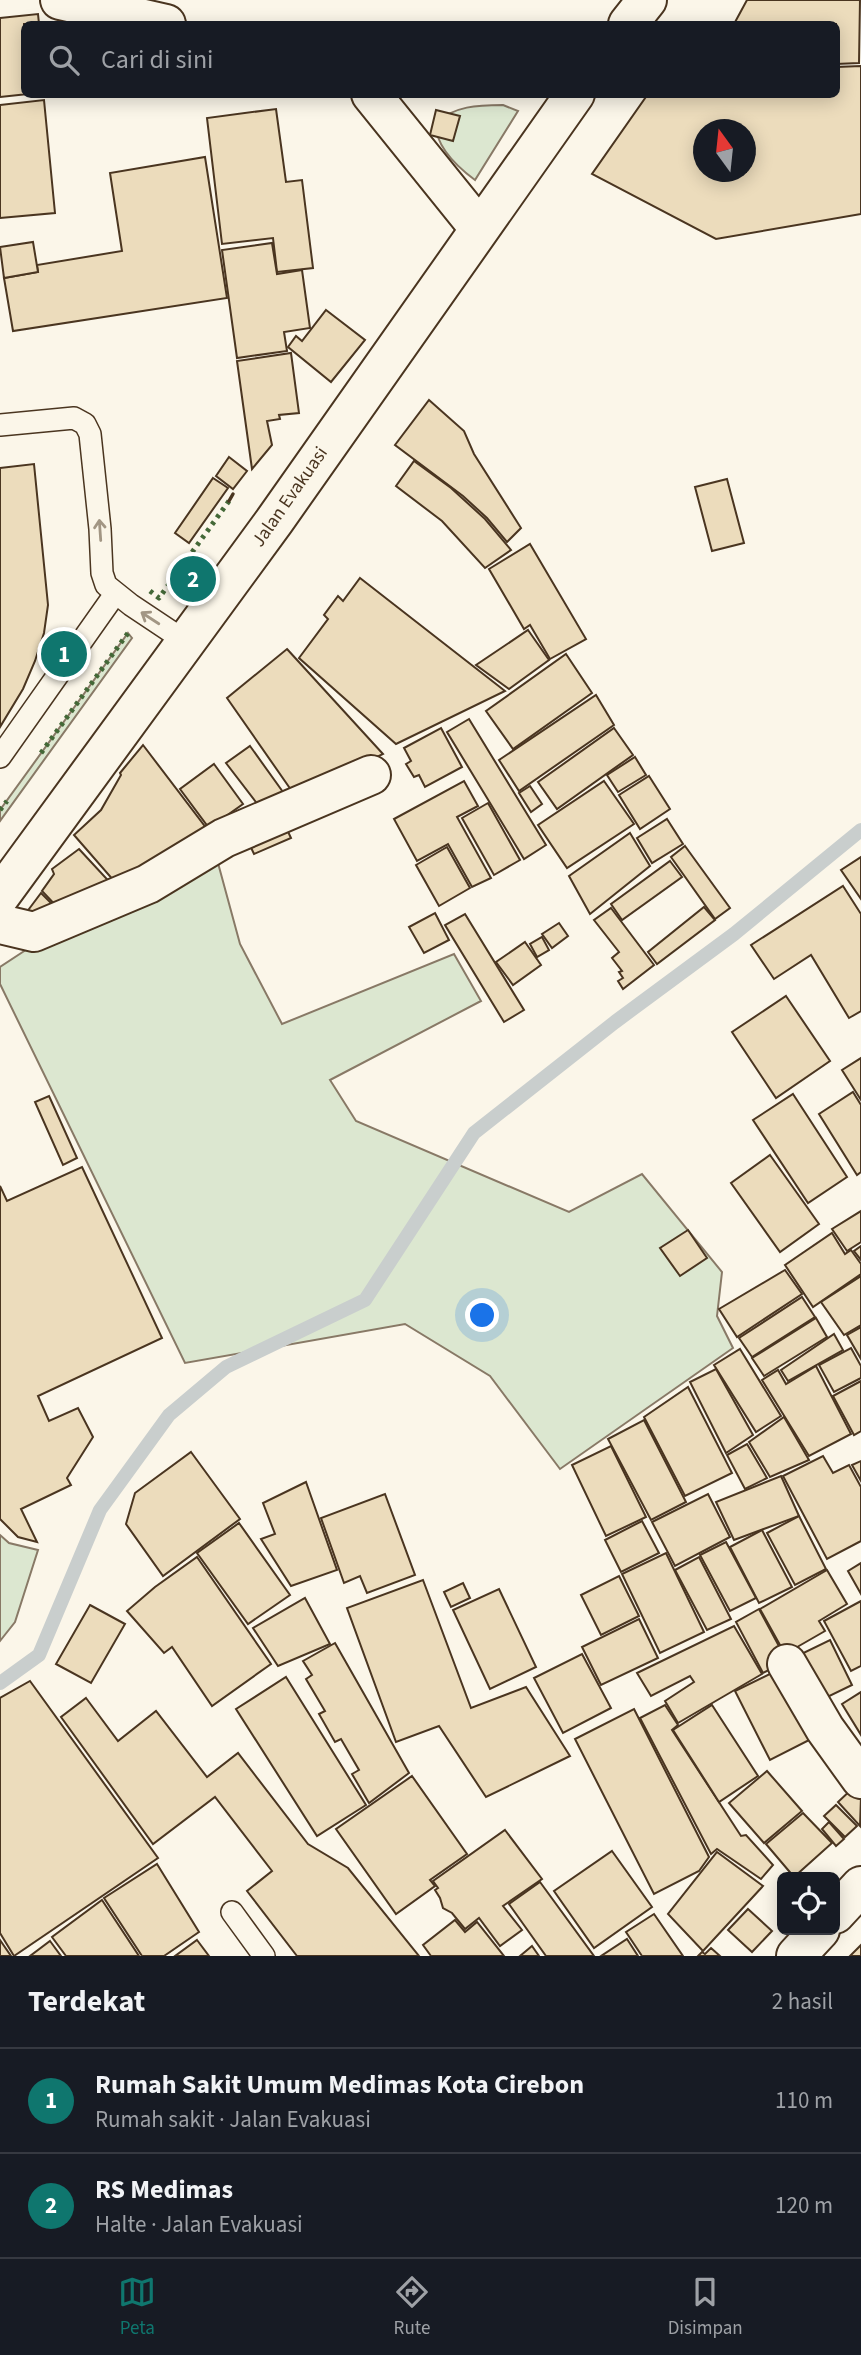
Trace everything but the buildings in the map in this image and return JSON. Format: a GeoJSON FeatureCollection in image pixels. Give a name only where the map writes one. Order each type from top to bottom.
{"type":"FeatureCollection","features":[{"type":"Feature","properties":{"kind":"street"},"geometry":{"type":"LineString","coordinates":[[60,0],[153,21]]}},
{"type":"Feature","properties":{"kind":"street"},"geometry":{"type":"LineString","coordinates":[[630,21],[647,0]]}},
{"type":"Feature","properties":{"kind":"street"},"geometry":{"type":"LineString","coordinates":[[374,98],[479,228]]}},
{"type":"Feature","properties":{"kind":"street","name":"Jalan Evakuasi"},"geometry":{"type":"LineString","coordinates":[[0,896],[275,520],[572,98]]}},
{"type":"Feature","properties":{"kind":"street"},"geometry":{"type":"LineString","coordinates":[[0,924],[34,932],[148,884],[224,838],[371,775]]}},
{"type":"Feature","properties":{"kind":"street"},"geometry":{"type":"LineString","coordinates":[[788,1664],[825,1728],[861,1779]]}},
{"type":"Feature","properties":{"kind":"street"},"geometry":{"type":"LineString","coordinates":[[840,1909],[861,1886]]}},
{"type":"Feature","properties":{"kind":"street"},"geometry":{"type":"LineString","coordinates":[[796,1956],[815,1935]]}},
{"type":"Feature","properties":{"kind":"lane"},"geometry":{"type":"LineString","coordinates":[[0,425],[75,418],[85,424],[90,434],[102,573],[106,585],[115,594],[185,641]]}},
{"type":"Feature","properties":{"kind":"lane"},"geometry":{"type":"LineString","coordinates":[[0,757],[115,594]]}},
{"type":"Feature","properties":{"kind":"lane"},"geometry":{"type":"LineString","coordinates":[[232,1912],[264,1956]]}},
{"type":"Feature","properties":{"kind":"green space"},"geometry":{"type":"Polygon","coordinates":[[[503,105],[518,111],[475,180],[461,169],[443,148],[435,123],[450,113],[467,108],[503,105]]]}},
{"type":"Feature","properties":{"kind":"green space"},"geometry":{"type":"Polygon","coordinates":[[[128,633],[132,638],[0,821],[0,810],[128,633]]]}},
{"type":"Feature","properties":{"kind":"green space"},"geometry":{"type":"Polygon","coordinates":[[[215,852],[240,944],[282,1024],[454,954],[481,1001],[330,1080],[356,1121],[569,1212],[642,1174],[722,1272],[717,1316],[733,1348],[560,1469],[490,1376],[405,1324],[185,1363],[0,984],[0,967],[41,940],[215,852]]]}},
{"type":"Feature","properties":{"kind":"green space"},"geometry":{"type":"Polygon","coordinates":[[[0,1535],[9,1543],[38,1550],[15,1622],[0,1641],[0,1535]]]}},
{"type":"Feature","properties":{"kind":"waterway"},"geometry":{"type":"LineString","coordinates":[[0,1683],[39,1655],[100,1510],[169,1415],[226,1367],[365,1300],[474,1133],[615,1022],[734,934],[861,830]]}},
{"type":"Feature","properties":{"kind":"hedge"},"geometry":{"type":"LineString","coordinates":[[150,591],[159,598],[229,501]]}},
{"type":"Feature","properties":{"kind":"hedge"},"geometry":{"type":"LineString","coordinates":[[41,753],[128,633]]}},
{"type":"Feature","properties":{"kind":"hedge"},"geometry":{"type":"LineString","coordinates":[[0,810],[7,801]]}},
{"type":"Feature","properties":{"kind":"wall"},"geometry":{"type":"LineString","coordinates":[[229,501],[233,494]]}},
{"type":"Feature","properties":{"kind":"place","name":"RS Medimas"},"geometry":{"type":"Point","coordinates":[193,579]}},
{"type":"Feature","properties":{"kind":"place","name":"Rumah Sakit Umum Medimas Kota Cirebon"},"geometry":{"type":"Point","coordinates":[64,654]}}]}
